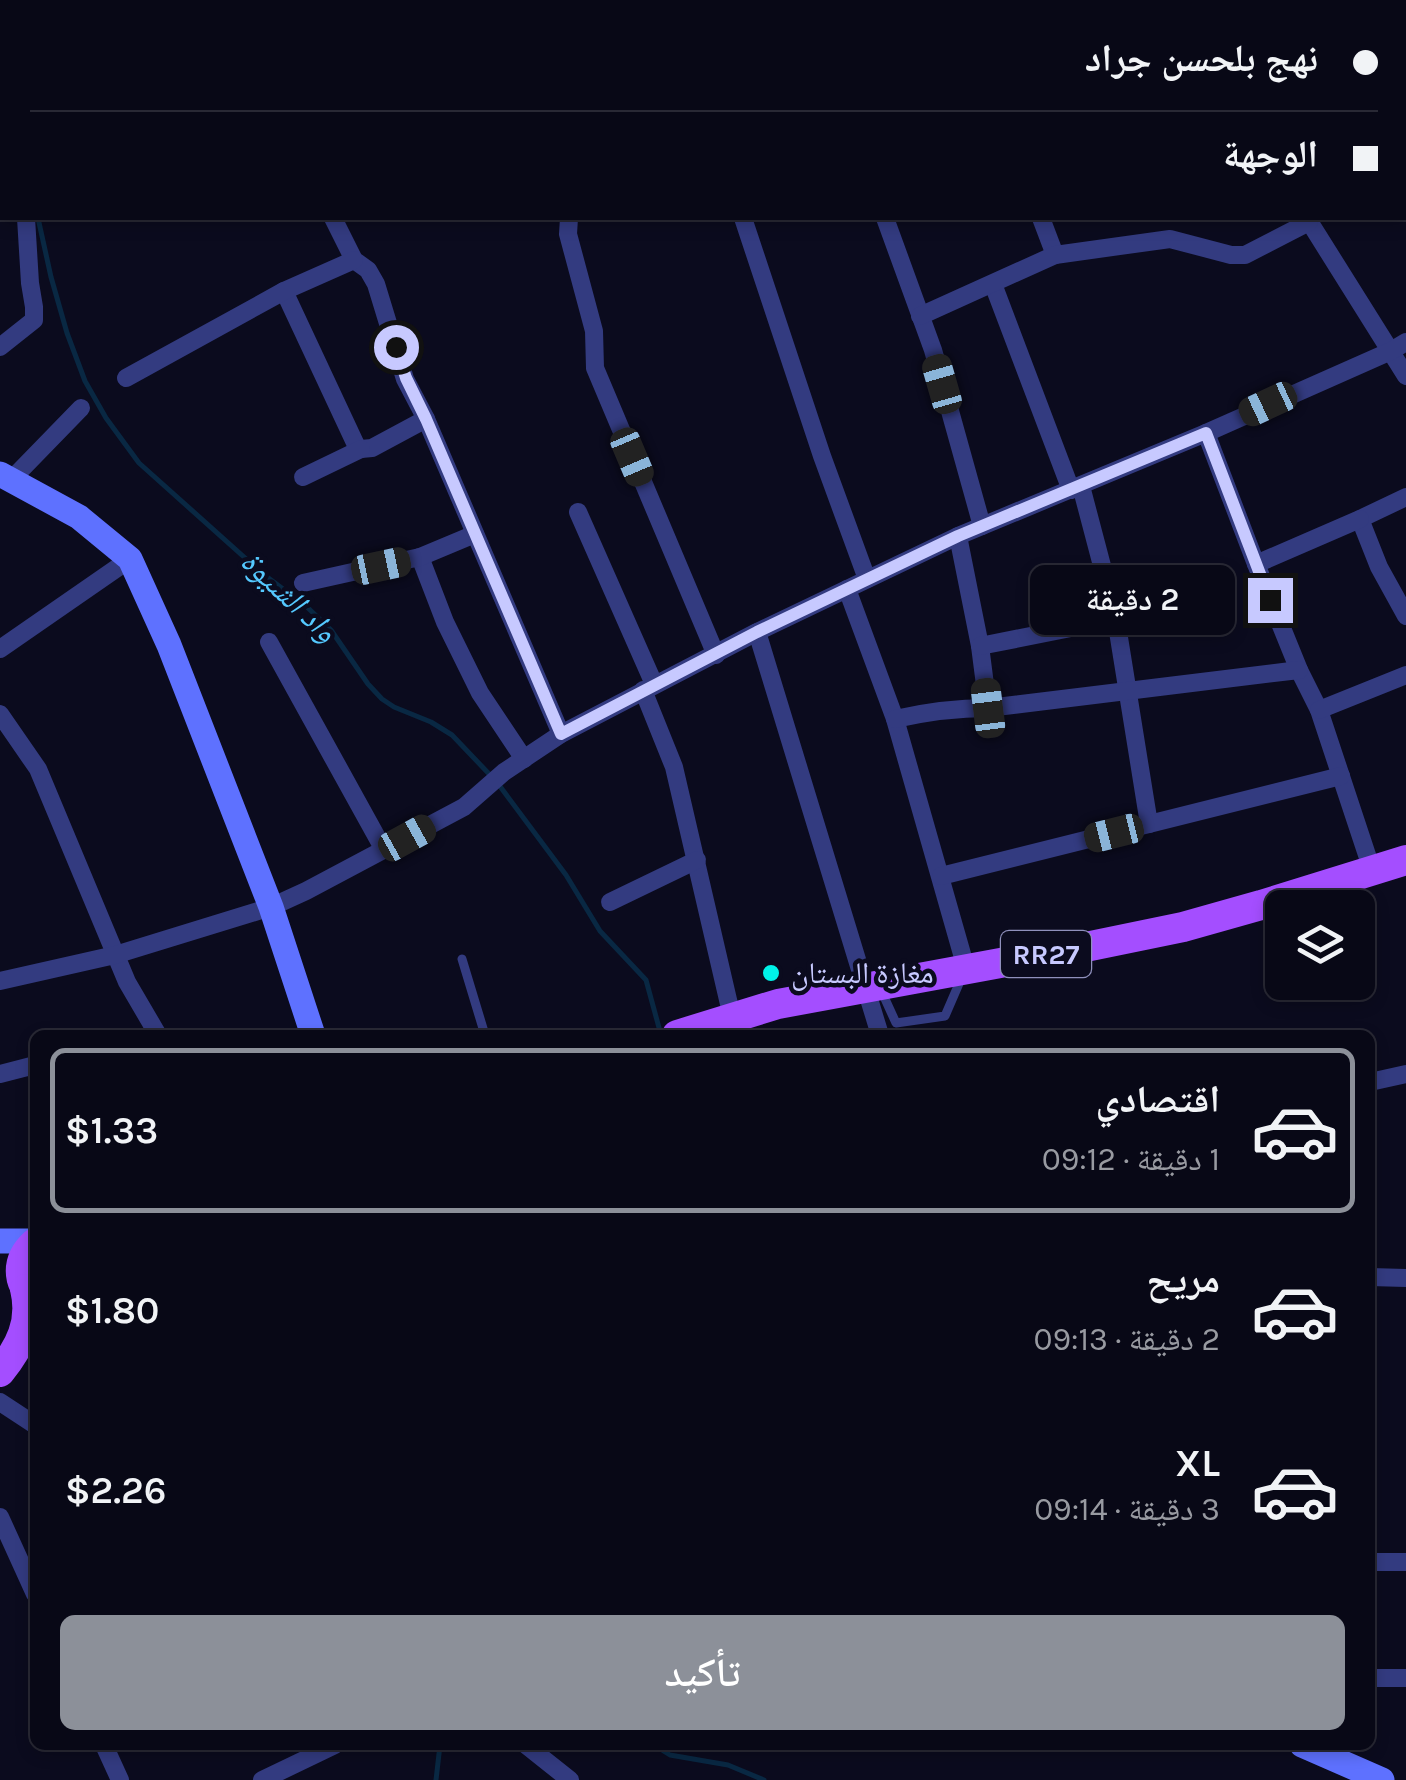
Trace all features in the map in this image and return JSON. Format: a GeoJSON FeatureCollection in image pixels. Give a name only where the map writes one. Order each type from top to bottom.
{"type":"FeatureCollection","features":[{"type":"Feature","properties":{"kind":"main road","name":"RR27"},"geometry":{"type":"LineString","coordinates":[[692,1030],[778,1004],[1184,927],[1406,860]]}},
{"type":"Feature","properties":{"kind":"main road"},"geometry":{"type":"LineString","coordinates":[[10,1360],[25,1332],[28,1317],[29,1304],[20,1278],[24,1256],[30,1248]]}},
{"type":"Feature","properties":{"kind":"street"},"geometry":{"type":"LineString","coordinates":[[0,347],[34,320],[26,220]]}},
{"type":"Feature","properties":{"kind":"street"},"geometry":{"type":"LineString","coordinates":[[334,220],[354,260],[368,270],[376,284],[406,378],[561,734]]}},
{"type":"Feature","properties":{"kind":"street"},"geometry":{"type":"LineString","coordinates":[[568,220],[568,234],[594,332],[595,368],[716,655]]}},
{"type":"Feature","properties":{"kind":"street"},"geometry":{"type":"LineString","coordinates":[[744,220],[867,578]]}},
{"type":"Feature","properties":{"kind":"street"},"geometry":{"type":"LineString","coordinates":[[887,220],[933,350],[982,526]]}},
{"type":"Feature","properties":{"kind":"street"},"geometry":{"type":"LineString","coordinates":[[1042,220],[1055,255]]}},
{"type":"Feature","properties":{"kind":"street"},"geometry":{"type":"LineString","coordinates":[[920,316],[1055,255],[1170,240],[1231,255],[1245,254],[1308,220],[1399,347],[1406,376]]}},
{"type":"Feature","properties":{"kind":"street"},"geometry":{"type":"LineString","coordinates":[[126,378],[284,291],[354,260]]}},
{"type":"Feature","properties":{"kind":"street"},"geometry":{"type":"LineString","coordinates":[[993,284],[1076,488],[1116,619],[1148,824]]}},
{"type":"Feature","properties":{"kind":"street"},"geometry":{"type":"LineString","coordinates":[[284,291],[361,449]]}},
{"type":"Feature","properties":{"kind":"street"},"geometry":{"type":"LineString","coordinates":[[0,981],[116,955],[271,907],[306,892],[464,807],[504,772],[561,734],[757,632],[958,536],[1206,433],[1399,347]]}},
{"type":"Feature","properties":{"kind":"street"},"geometry":{"type":"LineString","coordinates":[[81,408],[6,477],[79,518],[130,559],[169,645],[271,907],[311,1030]]}},
{"type":"Feature","properties":{"kind":"street"},"geometry":{"type":"LineString","coordinates":[[304,477],[361,449],[372,448],[426,419]]}},
{"type":"Feature","properties":{"kind":"street"},"geometry":{"type":"LineString","coordinates":[[1206,433],[1299,670],[1319,710],[1372,870]]}},
{"type":"Feature","properties":{"kind":"street"},"geometry":{"type":"LineString","coordinates":[[1256,564],[1406,497]]}},
{"type":"Feature","properties":{"kind":"street"},"geometry":{"type":"LineString","coordinates":[[578,512],[649,687],[674,766],[732,1017]]}},
{"type":"Feature","properties":{"kind":"street"},"geometry":{"type":"LineString","coordinates":[[1360,519],[1379,568],[1406,616]]}},
{"type":"Feature","properties":{"kind":"street"},"geometry":{"type":"LineString","coordinates":[[303,583],[420,558],[475,534]]}},
{"type":"Feature","properties":{"kind":"street"},"geometry":{"type":"LineString","coordinates":[[958,536],[988,708]]}},
{"type":"Feature","properties":{"kind":"street"},"geometry":{"type":"LineString","coordinates":[[420,558],[445,622],[480,693],[524,759]]}},
{"type":"Feature","properties":{"kind":"street"},"geometry":{"type":"LineString","coordinates":[[0,649],[130,559]]}},
{"type":"Feature","properties":{"kind":"street"},"geometry":{"type":"LineString","coordinates":[[847,589],[895,719],[966,968]]}},
{"type":"Feature","properties":{"kind":"street"},"geometry":{"type":"LineString","coordinates":[[980,646],[1116,619]]}},
{"type":"Feature","properties":{"kind":"street"},"geometry":{"type":"LineString","coordinates":[[757,632],[872,986],[879,1030]]}},
{"type":"Feature","properties":{"kind":"street"},"geometry":{"type":"LineString","coordinates":[[269,642],[384,850]]}},
{"type":"Feature","properties":{"kind":"street"},"geometry":{"type":"LineString","coordinates":[[895,719],[942,710],[988,708],[1299,670]]}},
{"type":"Feature","properties":{"kind":"street"},"geometry":{"type":"LineString","coordinates":[[1319,710],[1406,676]]}},
{"type":"Feature","properties":{"kind":"street"},"geometry":{"type":"LineString","coordinates":[[0,714],[38,769],[126,982],[151,1030]]}},
{"type":"Feature","properties":{"kind":"street"},"geometry":{"type":"LineString","coordinates":[[941,876],[1341,776]]}},
{"type":"Feature","properties":{"kind":"street"},"geometry":{"type":"LineString","coordinates":[[610,902],[696,860]]}},
{"type":"Feature","properties":{"kind":"street"},"geometry":{"type":"LineString","coordinates":[[0,1074],[30,1066]]}},
{"type":"Feature","properties":{"kind":"street"},"geometry":{"type":"LineString","coordinates":[[1375,1081],[1406,1074]]}},
{"type":"Feature","properties":{"kind":"street"},"geometry":{"type":"LineString","coordinates":[[0,1241],[30,1242]]}},
{"type":"Feature","properties":{"kind":"street"},"geometry":{"type":"LineString","coordinates":[[1375,1277],[1406,1278]]}},
{"type":"Feature","properties":{"kind":"street"},"geometry":{"type":"LineString","coordinates":[[0,1402],[30,1422]]}},
{"type":"Feature","properties":{"kind":"street"},"geometry":{"type":"LineString","coordinates":[[2,1524],[30,1583]]}},
{"type":"Feature","properties":{"kind":"street"},"geometry":{"type":"LineString","coordinates":[[1375,1562],[1406,1562]]}},
{"type":"Feature","properties":{"kind":"street"},"geometry":{"type":"LineString","coordinates":[[1375,1678],[1406,1678]]}},
{"type":"Feature","properties":{"kind":"street"},"geometry":{"type":"LineString","coordinates":[[106,1750],[120,1780]]}},
{"type":"Feature","properties":{"kind":"street"},"geometry":{"type":"LineString","coordinates":[[262,1780],[282,1776],[326,1750]]}},
{"type":"Feature","properties":{"kind":"street"},"geometry":{"type":"LineString","coordinates":[[532,1750],[570,1780]]}},
{"type":"Feature","properties":{"kind":"street"},"geometry":{"type":"LineString","coordinates":[[1320,1750],[1382,1780]]}},
{"type":"Feature","properties":{"kind":"lane"},"geometry":{"type":"LineString","coordinates":[[462,959],[483,1030]]}},
{"type":"Feature","properties":{"kind":"lane"},"geometry":{"type":"LineString","coordinates":[[872,986],[896,1023],[945,1016],[966,968]]}},
{"type":"Feature","properties":{"kind":"waterway","name":"واد الشيوة"},"geometry":{"type":"LineString","coordinates":[[38,220],[67,333],[85,381],[139,463],[331,630],[382,699],[452,735],[492,777]]}},
{"type":"Feature","properties":{"kind":"waterway","name":"واد الشيوة"},"geometry":{"type":"LineString","coordinates":[[499,785],[566,875],[600,931],[646,980],[660,1030]]}},
{"type":"Feature","properties":{"kind":"waterway","name":"واد الشيوة"},"geometry":{"type":"LineString","coordinates":[[436,1780],[439,1750]]}},
{"type":"Feature","properties":{"kind":"waterway","name":"واد الشيوة"},"geometry":{"type":"LineString","coordinates":[[662,1750],[670,1755],[728,1765],[764,1780]]}},
{"type":"Feature","properties":{"kind":"place","name":"مغازة البستان"},"geometry":{"type":"Point","coordinates":[771,973]}},
{"type":"Feature","properties":{"kind":"route"},"geometry":{"type":"LineString","coordinates":[[396,347],[561,734],[757,632],[958,536],[1206,433],[1270,600]]}}]}
